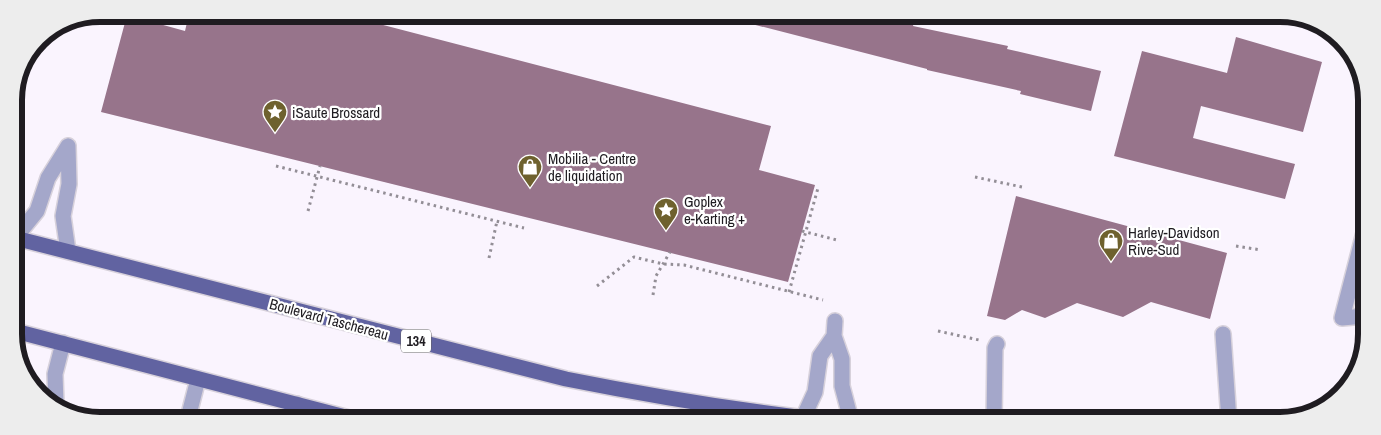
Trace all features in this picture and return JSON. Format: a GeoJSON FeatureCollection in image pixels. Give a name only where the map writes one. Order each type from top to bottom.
{"type":"FeatureCollection","features":[{"type":"Feature","properties":{"kind":"main road","name":"Boulevard Taschereau"},"geometry":{"type":"LineString","coordinates":[[22,240],[566,379],[704,405],[757,412]]}},
{"type":"Feature","properties":{"kind":"main road"},"geometry":{"type":"LineString","coordinates":[[22,333],[198,379],[295,411]]}},
{"type":"Feature","properties":{"kind":"lane"},"geometry":{"type":"LineString","coordinates":[[22,229],[38,211],[48,178],[68,146],[68,184],[63,216],[68,251]]}},
{"type":"Feature","properties":{"kind":"lane"},"geometry":{"type":"LineString","coordinates":[[1358,256],[1342,318],[1358,317]]}},
{"type":"Feature","properties":{"kind":"lane"},"geometry":{"type":"LineString","coordinates":[[806,412],[815,392],[820,356],[835,328],[842,359],[842,386],[850,412]]}},
{"type":"Feature","properties":{"kind":"lane"},"geometry":{"type":"LineString","coordinates":[[1223,334],[1229,412]]}},
{"type":"Feature","properties":{"kind":"lane"},"geometry":{"type":"LineString","coordinates":[[56,398],[55,374],[63,343]]}},
{"type":"Feature","properties":{"kind":"lane"},"geometry":{"type":"LineString","coordinates":[[994,412],[995,348],[997,344]]}},
{"type":"Feature","properties":{"kind":"lane"},"geometry":{"type":"LineString","coordinates":[[190,412],[198,379]]}},
{"type":"Feature","properties":{"kind":"path"},"geometry":{"type":"LineString","coordinates":[[276,166],[524,228]]}},
{"type":"Feature","properties":{"kind":"path"},"geometry":{"type":"LineString","coordinates":[[308,211],[320,166]]}},
{"type":"Feature","properties":{"kind":"path"},"geometry":{"type":"LineString","coordinates":[[975,177],[1022,187]]}},
{"type":"Feature","properties":{"kind":"path"},"geometry":{"type":"LineString","coordinates":[[789,292],[804,232],[818,188]]}},
{"type":"Feature","properties":{"kind":"path"},"geometry":{"type":"LineString","coordinates":[[489,258],[498,221]]}},
{"type":"Feature","properties":{"kind":"path"},"geometry":{"type":"LineString","coordinates":[[804,232],[837,240]]}},
{"type":"Feature","properties":{"kind":"path"},"geometry":{"type":"LineString","coordinates":[[1236,246],[1260,250]]}},
{"type":"Feature","properties":{"kind":"path"},"geometry":{"type":"LineString","coordinates":[[653,295],[656,276],[670,252]]}},
{"type":"Feature","properties":{"kind":"path"},"geometry":{"type":"LineString","coordinates":[[596,286],[634,257],[663,264],[684,265],[823,300]]}},
{"type":"Feature","properties":{"kind":"path"},"geometry":{"type":"LineString","coordinates":[[938,331],[997,344]]}},
{"type":"Feature","properties":{"kind":"building"},"geometry":{"type":"Polygon","coordinates":[[[125,22],[152,22],[185,31],[187,22],[372,22],[771,126],[759,170],[815,185],[788,282],[101,112],[125,22]]]}},
{"type":"Feature","properties":{"kind":"building"},"geometry":{"type":"Polygon","coordinates":[[[744,22],[914,22],[913,26],[1008,46],[1007,49],[1101,71],[1091,111],[1020,94],[1021,91],[744,22]]]}},
{"type":"Feature","properties":{"kind":"building"},"geometry":{"type":"Polygon","coordinates":[[[1236,37],[1322,62],[1303,132],[1201,106],[1193,138],[1295,164],[1285,199],[1114,156],[1142,51],[1227,73],[1236,37]]]}},
{"type":"Feature","properties":{"kind":"building"},"geometry":{"type":"Polygon","coordinates":[[[1016,196],[1227,253],[1210,319],[1151,302],[1123,317],[1077,303],[1045,318],[1022,310],[1005,320],[987,316],[1016,196]]]}},
{"type":"Feature","properties":{"kind":"place","name":"iSaute Brossard"},"geometry":{"type":"Point","coordinates":[275,133]}},
{"type":"Feature","properties":{"kind":"place","name":"Mobilia - Centre de liquidation"},"geometry":{"type":"Point","coordinates":[530,188]}},
{"type":"Feature","properties":{"kind":"place","name":"Goplex e-Karting +"},"geometry":{"type":"Point","coordinates":[666,231]}},
{"type":"Feature","properties":{"kind":"place","name":"Harley-Davidson Rive-Sud"},"geometry":{"type":"Point","coordinates":[1111,262]}}]}
